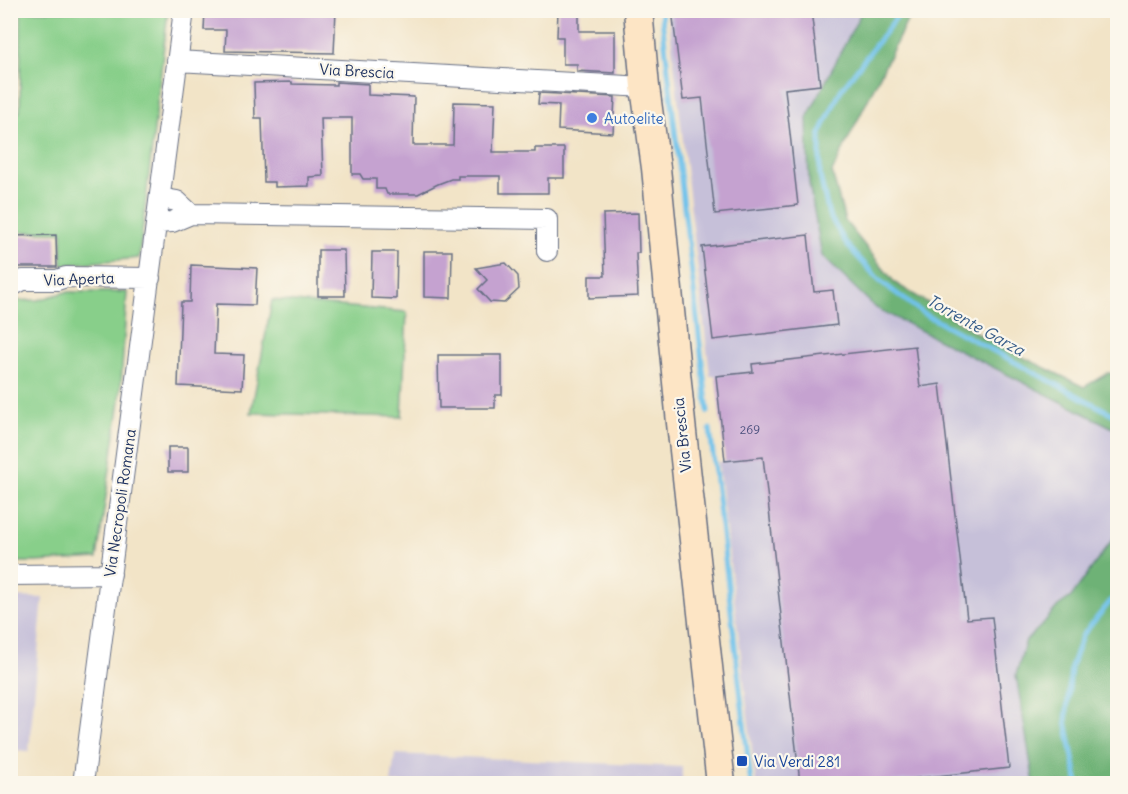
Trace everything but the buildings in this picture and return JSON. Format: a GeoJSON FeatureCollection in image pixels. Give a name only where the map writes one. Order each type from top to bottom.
{"type":"FeatureCollection","features":[{"type":"Feature","properties":{"kind":"main road","name":"Via Brescia"},"geometry":{"type":"LineString","coordinates":[[638,10],[721,783]]}},
{"type":"Feature","properties":{"kind":"street","name":"Via Necropoli Romana"},"geometry":{"type":"LineString","coordinates":[[83,783],[184,10]]}},
{"type":"Feature","properties":{"kind":"street","name":"Via Brescia"},"geometry":{"type":"LineString","coordinates":[[177,61],[645,87]]}},
{"type":"Feature","properties":{"kind":"street"},"geometry":{"type":"LineString","coordinates":[[160,198],[177,201],[191,214]]}},
{"type":"Feature","properties":{"kind":"street"},"geometry":{"type":"LineString","coordinates":[[157,223],[172,222],[191,214],[547,219],[548,251]]}},
{"type":"Feature","properties":{"kind":"street","name":"Via Aperta"},"geometry":{"type":"LineString","coordinates":[[10,287],[23,280],[57,280],[66,277],[150,278]]}},
{"type":"Feature","properties":{"kind":"street"},"geometry":{"type":"LineString","coordinates":[[10,575],[111,574]]}},
{"type":"Feature","properties":{"kind":"shaded area"},"geometry":{"type":"Polygon","coordinates":[[[668,11],[862,11],[807,118],[809,183],[822,256],[876,308],[1117,430],[1117,533],[1071,597],[1058,606],[1026,640],[1016,675],[1034,783],[756,783],[718,462],[725,461],[716,376],[710,376],[668,11]]]}},
{"type":"Feature","properties":{"kind":"shaded area"},"geometry":{"type":"Polygon","coordinates":[[[11,597],[43,598],[29,751],[11,750],[11,597]]]}},
{"type":"Feature","properties":{"kind":"shaded area"},"geometry":{"type":"Polygon","coordinates":[[[395,754],[682,767],[682,783],[391,783],[395,754]]]}},
{"type":"Feature","properties":{"kind":"green space"},"geometry":{"type":"Polygon","coordinates":[[[21,11],[168,11],[139,258],[62,265],[62,232],[11,232],[10,112],[20,112],[21,11]]]}},
{"type":"Feature","properties":{"kind":"green space"},"geometry":{"type":"Polygon","coordinates":[[[862,11],[912,11],[832,172],[845,221],[895,283],[988,340],[1084,387],[1108,373],[1117,374],[1117,430],[876,308],[822,256],[809,183],[807,118],[862,11]]]}},
{"type":"Feature","properties":{"kind":"green space"},"geometry":{"type":"Polygon","coordinates":[[[66,292],[127,292],[120,400],[97,558],[11,562],[11,301],[38,300],[66,292]]]}},
{"type":"Feature","properties":{"kind":"green space"},"geometry":{"type":"Polygon","coordinates":[[[272,300],[407,312],[402,417],[251,413],[272,300]]]}},
{"type":"Feature","properties":{"kind":"green space"},"geometry":{"type":"Polygon","coordinates":[[[1117,533],[1117,783],[1034,783],[1016,675],[1026,640],[1058,606],[1071,597],[1117,533]]]}},
{"type":"Feature","properties":{"kind":"waterway"},"geometry":{"type":"LineString","coordinates":[[661,10],[708,412]]}},
{"type":"Feature","properties":{"kind":"waterway","name":"Torrente Garza"},"geometry":{"type":"LineString","coordinates":[[902,10],[841,90],[820,134],[820,176],[829,215],[847,245],[880,281],[924,314],[1118,417]]}},
{"type":"Feature","properties":{"kind":"waterway"},"geometry":{"type":"LineString","coordinates":[[710,429],[751,784]]}},
{"type":"Feature","properties":{"kind":"waterway","name":"Torrente Garza"},"geometry":{"type":"LineString","coordinates":[[1078,784],[1066,721],[1071,667],[1082,636],[1118,592]]}},
{"type":"Feature","properties":{"kind":"place","name":"Autoelite"},"geometry":{"type":"Point","coordinates":[592,118]}},
{"type":"Feature","properties":{"kind":"place","name":"Via Verdi 281"},"geometry":{"type":"Point","coordinates":[742,761]}}]}
